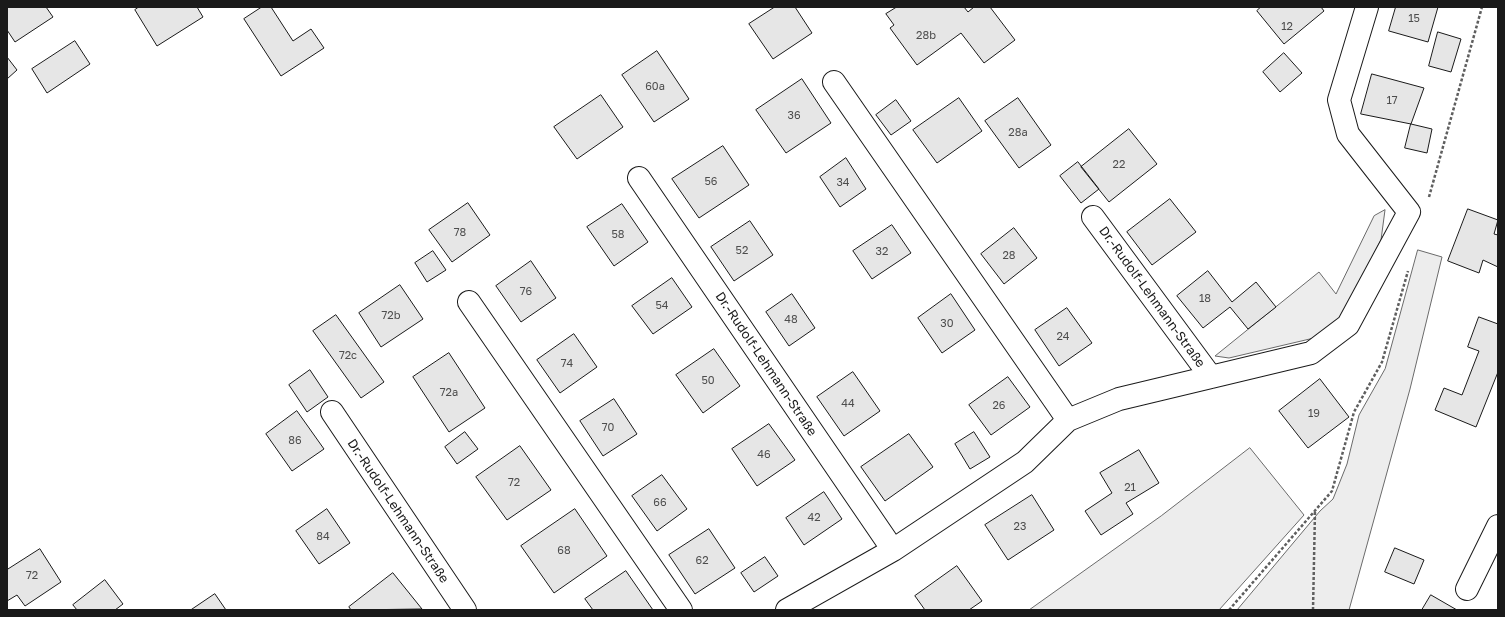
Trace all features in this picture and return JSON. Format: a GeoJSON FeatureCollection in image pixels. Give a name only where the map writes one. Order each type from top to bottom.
{"type":"FeatureCollection","features":[{"type":"Feature","properties":{"kind":"street","name":"Dr.-Rudolf-Lehmann-Straße"},"geometry":{"type":"LineString","coordinates":[[787,610],[893,550],[1025,462],[1068,420],[1119,399],[1311,353],[1348,325],[1409,212],[1348,134],[1339,100],[1367,7]]}},
{"type":"Feature","properties":{"kind":"street"},"geometry":{"type":"LineString","coordinates":[[834,82],[1068,420]]}},
{"type":"Feature","properties":{"kind":"street","name":"Dr.-Rudolf-Lehmann-Straße"},"geometry":{"type":"LineString","coordinates":[[639,178],[893,550]]}},
{"type":"Feature","properties":{"kind":"street","name":"Dr.-Rudolf-Lehmann-Straße"},"geometry":{"type":"LineString","coordinates":[[1093,217],[1211,378]]}},
{"type":"Feature","properties":{"kind":"street"},"geometry":{"type":"LineString","coordinates":[[469,302],[681,610]]}},
{"type":"Feature","properties":{"kind":"street","name":"Dr.-Rudolf-Lehmann-Straße"},"geometry":{"type":"LineString","coordinates":[[332,412],[465,610]]}},
{"type":"Feature","properties":{"kind":"street"},"geometry":{"type":"LineString","coordinates":[[1467,589],[1498,526]]}},
{"type":"Feature","properties":{"kind":"path"},"geometry":{"type":"LineString","coordinates":[[1313,610],[1315,511]]}},
{"type":"Feature","properties":{"kind":"shaded area"},"geometry":{"type":"Polygon","coordinates":[[[1385,210],[1381,240],[1340,320],[1314,338],[1229,358],[1215,356],[1319,272],[1336,294],[1374,216],[1385,210]]]}},
{"type":"Feature","properties":{"kind":"shaded area"},"geometry":{"type":"Polygon","coordinates":[[[1418,250],[1442,257],[1410,389],[1349,610],[1237,610],[1320,511],[1333,499],[1347,464],[1359,415],[1385,369],[1418,250]]]}},
{"type":"Feature","properties":{"kind":"shaded area"},"geometry":{"type":"Polygon","coordinates":[[[1250,448],[1304,515],[1219,610],[1029,610],[1161,516],[1250,448]]]}},
{"type":"Feature","properties":{"kind":"building"},"geometry":{"type":"Polygon","coordinates":[[[7,7],[46,7],[53,17],[15,42],[7,30],[7,7]]]}},
{"type":"Feature","properties":{"kind":"building"},"geometry":{"type":"Polygon","coordinates":[[[139,7],[197,7],[203,17],[157,46],[135,10],[139,7]]]}},
{"type":"Feature","properties":{"kind":"building"},"geometry":{"type":"Polygon","coordinates":[[[262,7],[271,7],[293,41],[311,29],[324,48],[281,76],[244,19],[262,7]]]}},
{"type":"Feature","properties":{"kind":"building"},"geometry":{"type":"Polygon","coordinates":[[[775,7],[795,7],[812,33],[773,59],[749,24],[775,7]]]}},
{"type":"Feature","properties":{"kind":"building"},"geometry":{"type":"Polygon","coordinates":[[[897,7],[964,7],[968,12],[974,7],[990,7],[1015,40],[984,63],[961,33],[917,65],[890,28],[894,25],[886,14],[897,7]]]}},
{"type":"Feature","properties":{"kind":"building"},"geometry":{"type":"Polygon","coordinates":[[[1261,7],[1321,7],[1324,11],[1284,44],[1257,11],[1261,7]]]}},
{"type":"Feature","properties":{"kind":"building"},"geometry":{"type":"Polygon","coordinates":[[[1396,7],[1438,7],[1428,42],[1389,31],[1396,7]]]}},
{"type":"Feature","properties":{"kind":"building"},"geometry":{"type":"Polygon","coordinates":[[[1438,32],[1461,39],[1451,72],[1429,66],[1438,32]]]}},
{"type":"Feature","properties":{"kind":"building"},"geometry":{"type":"Polygon","coordinates":[[[75,41],[90,64],[47,93],[32,69],[75,41]]]}},
{"type":"Feature","properties":{"kind":"building"},"geometry":{"type":"Polygon","coordinates":[[[657,51],[689,99],[654,122],[622,75],[657,51]]]}},
{"type":"Feature","properties":{"kind":"building"},"geometry":{"type":"Polygon","coordinates":[[[1284,53],[1302,73],[1280,92],[1263,72],[1284,53]]]}},
{"type":"Feature","properties":{"kind":"building"},"geometry":{"type":"Polygon","coordinates":[[[7,57],[17,70],[7,79],[7,57]]]}},
{"type":"Feature","properties":{"kind":"building"},"geometry":{"type":"Polygon","coordinates":[[[1372,74],[1424,88],[1411,124],[1361,114],[1372,74]]]}},
{"type":"Feature","properties":{"kind":"building"},"geometry":{"type":"Polygon","coordinates":[[[802,79],[831,123],[786,153],[756,110],[802,79]]]}},
{"type":"Feature","properties":{"kind":"building"},"geometry":{"type":"Polygon","coordinates":[[[601,95],[623,127],[577,159],[554,127],[601,95]]]}},
{"type":"Feature","properties":{"kind":"building"},"geometry":{"type":"Polygon","coordinates":[[[959,98],[982,131],[937,163],[913,130],[959,98]]]}},
{"type":"Feature","properties":{"kind":"building"},"geometry":{"type":"Polygon","coordinates":[[[1018,98],[1051,145],[1019,168],[985,121],[1018,98]]]}},
{"type":"Feature","properties":{"kind":"building"},"geometry":{"type":"Polygon","coordinates":[[[896,100],[911,121],[891,135],[876,115],[896,100]]]}},
{"type":"Feature","properties":{"kind":"building"},"geometry":{"type":"Polygon","coordinates":[[[1411,124],[1432,129],[1427,153],[1405,148],[1411,124]]]}},
{"type":"Feature","properties":{"kind":"building"},"geometry":{"type":"Polygon","coordinates":[[[1129,129],[1157,164],[1109,202],[1081,167],[1129,129]]]}},
{"type":"Feature","properties":{"kind":"building"},"geometry":{"type":"Polygon","coordinates":[[[723,146],[749,185],[699,218],[672,179],[723,146]]]}},
{"type":"Feature","properties":{"kind":"building"},"geometry":{"type":"Polygon","coordinates":[[[846,158],[866,189],[840,207],[820,177],[846,158]]]}},
{"type":"Feature","properties":{"kind":"building"},"geometry":{"type":"Polygon","coordinates":[[[1078,162],[1099,189],[1081,203],[1060,176],[1078,162]]]}},
{"type":"Feature","properties":{"kind":"building"},"geometry":{"type":"Polygon","coordinates":[[[1170,199],[1196,232],[1152,265],[1127,232],[1170,199]]]}},
{"type":"Feature","properties":{"kind":"building"},"geometry":{"type":"Polygon","coordinates":[[[468,203],[490,235],[452,262],[429,230],[468,203]]]}},
{"type":"Feature","properties":{"kind":"building"},"geometry":{"type":"Polygon","coordinates":[[[622,204],[648,242],[614,266],[587,227],[622,204]]]}},
{"type":"Feature","properties":{"kind":"building"},"geometry":{"type":"Polygon","coordinates":[[[1468,209],[1498,220],[1494,234],[1498,235],[1498,267],[1483,260],[1479,273],[1448,261],[1468,209]]]}},
{"type":"Feature","properties":{"kind":"building"},"geometry":{"type":"Polygon","coordinates":[[[750,221],[773,255],[734,281],[711,247],[750,221]]]}},
{"type":"Feature","properties":{"kind":"building"},"geometry":{"type":"Polygon","coordinates":[[[892,225],[911,253],[872,279],[853,251],[892,225]]]}},
{"type":"Feature","properties":{"kind":"building"},"geometry":{"type":"Polygon","coordinates":[[[1014,228],[1037,258],[1004,284],[981,254],[1014,228]]]}},
{"type":"Feature","properties":{"kind":"building"},"geometry":{"type":"Polygon","coordinates":[[[433,251],[446,270],[427,282],[415,263],[433,251]]]}},
{"type":"Feature","properties":{"kind":"building"},"geometry":{"type":"Polygon","coordinates":[[[531,261],[556,298],[521,322],[496,286],[531,261]]]}},
{"type":"Feature","properties":{"kind":"building"},"geometry":{"type":"Polygon","coordinates":[[[1208,271],[1232,302],[1256,282],[1276,307],[1248,329],[1230,307],[1203,328],[1177,296],[1208,271]]]}},
{"type":"Feature","properties":{"kind":"building"},"geometry":{"type":"Polygon","coordinates":[[[672,278],[692,307],[653,334],[632,306],[672,278]]]}},
{"type":"Feature","properties":{"kind":"building"},"geometry":{"type":"Polygon","coordinates":[[[400,285],[423,319],[381,347],[359,313],[400,285]]]}},
{"type":"Feature","properties":{"kind":"building"},"geometry":{"type":"Polygon","coordinates":[[[792,294],[815,328],[789,346],[766,312],[792,294]]]}},
{"type":"Feature","properties":{"kind":"building"},"geometry":{"type":"Polygon","coordinates":[[[951,294],[975,330],[942,353],[918,318],[951,294]]]}},
{"type":"Feature","properties":{"kind":"building"},"geometry":{"type":"Polygon","coordinates":[[[1067,308],[1092,343],[1059,366],[1035,330],[1067,308]]]}},
{"type":"Feature","properties":{"kind":"building"},"geometry":{"type":"Polygon","coordinates":[[[336,315],[384,382],[361,398],[313,331],[336,315]]]}},
{"type":"Feature","properties":{"kind":"building"},"geometry":{"type":"Polygon","coordinates":[[[1479,317],[1498,324],[1498,372],[1476,427],[1435,410],[1444,388],[1462,395],[1479,351],[1468,347],[1479,317]]]}},
{"type":"Feature","properties":{"kind":"building"},"geometry":{"type":"Polygon","coordinates":[[[574,334],[597,367],[560,393],[537,360],[574,334]]]}},
{"type":"Feature","properties":{"kind":"building"},"geometry":{"type":"Polygon","coordinates":[[[714,349],[740,386],[703,413],[676,375],[714,349]]]}},
{"type":"Feature","properties":{"kind":"building"},"geometry":{"type":"Polygon","coordinates":[[[449,353],[485,408],[449,432],[413,377],[449,353]]]}},
{"type":"Feature","properties":{"kind":"building"},"geometry":{"type":"Polygon","coordinates":[[[310,370],[328,397],[307,412],[289,385],[310,370]]]}},
{"type":"Feature","properties":{"kind":"building"},"geometry":{"type":"Polygon","coordinates":[[[853,372],[880,411],[844,436],[817,397],[853,372]]]}},
{"type":"Feature","properties":{"kind":"building"},"geometry":{"type":"Polygon","coordinates":[[[1008,377],[1030,407],[991,435],[969,405],[1008,377]]]}},
{"type":"Feature","properties":{"kind":"building"},"geometry":{"type":"Polygon","coordinates":[[[1320,379],[1349,417],[1308,448],[1279,411],[1320,379]]]}},
{"type":"Feature","properties":{"kind":"building"},"geometry":{"type":"Polygon","coordinates":[[[614,399],[637,434],[603,456],[580,421],[614,399]]]}},
{"type":"Feature","properties":{"kind":"building"},"geometry":{"type":"Polygon","coordinates":[[[297,411],[324,449],[292,471],[266,434],[297,411]]]}},
{"type":"Feature","properties":{"kind":"building"},"geometry":{"type":"Polygon","coordinates":[[[769,424],[795,460],[757,486],[732,449],[769,424]]]}},
{"type":"Feature","properties":{"kind":"building"},"geometry":{"type":"Polygon","coordinates":[[[465,432],[478,449],[457,464],[445,447],[465,432]]]}},
{"type":"Feature","properties":{"kind":"building"},"geometry":{"type":"Polygon","coordinates":[[[974,432],[990,457],[970,469],[955,444],[974,432]]]}},
{"type":"Feature","properties":{"kind":"building"},"geometry":{"type":"Polygon","coordinates":[[[909,434],[933,467],[885,501],[861,467],[909,434]]]}},
{"type":"Feature","properties":{"kind":"building"},"geometry":{"type":"Polygon","coordinates":[[[520,446],[551,490],[507,520],[476,477],[520,446]]]}},
{"type":"Feature","properties":{"kind":"building"},"geometry":{"type":"Polygon","coordinates":[[[1139,450],[1159,483],[1126,503],[1133,514],[1101,535],[1085,511],[1112,493],[1100,473],[1139,450]]]}},
{"type":"Feature","properties":{"kind":"building"},"geometry":{"type":"Polygon","coordinates":[[[662,475],[687,509],[657,531],[632,496],[662,475]]]}},
{"type":"Feature","properties":{"kind":"building"},"geometry":{"type":"Polygon","coordinates":[[[824,492],[842,519],[804,545],[786,518],[824,492]]]}},
{"type":"Feature","properties":{"kind":"building"},"geometry":{"type":"Polygon","coordinates":[[[1032,495],[1054,530],[1008,560],[985,525],[1032,495]]]}},
{"type":"Feature","properties":{"kind":"building"},"geometry":{"type":"Polygon","coordinates":[[[327,509],[350,543],[319,564],[296,531],[327,509]]]}},
{"type":"Feature","properties":{"kind":"building"},"geometry":{"type":"Polygon","coordinates":[[[575,509],[607,556],[554,593],[521,546],[575,509]]]}},
{"type":"Feature","properties":{"kind":"building"},"geometry":{"type":"Polygon","coordinates":[[[709,529],[735,568],[695,594],[669,555],[709,529]]]}},
{"type":"Feature","properties":{"kind":"building"},"geometry":{"type":"Polygon","coordinates":[[[1395,548],[1424,560],[1414,584],[1385,572],[1395,548]]]}},
{"type":"Feature","properties":{"kind":"building"},"geometry":{"type":"Polygon","coordinates":[[[40,549],[61,582],[25,606],[17,595],[7,601],[7,570],[40,549]]]}},
{"type":"Feature","properties":{"kind":"building"},"geometry":{"type":"Polygon","coordinates":[[[765,557],[778,576],[754,592],[741,573],[765,557]]]}},
{"type":"Feature","properties":{"kind":"building"},"geometry":{"type":"Polygon","coordinates":[[[957,566],[982,601],[969,610],[925,610],[915,596],[957,566]]]}},
{"type":"Feature","properties":{"kind":"building"},"geometry":{"type":"Polygon","coordinates":[[[626,571],[653,610],[593,610],[585,599],[626,571]]]}},
{"type":"Feature","properties":{"kind":"building"},"geometry":{"type":"Polygon","coordinates":[[[393,573],[422,609],[351,610],[349,607],[393,573]]]}},
{"type":"Feature","properties":{"kind":"building"},"geometry":{"type":"Polygon","coordinates":[[[105,580],[123,604],[115,610],[77,610],[73,605],[105,580]]]}},
{"type":"Feature","properties":{"kind":"building"},"geometry":{"type":"Polygon","coordinates":[[[215,594],[226,610],[191,610],[215,594]]]}},
{"type":"Feature","properties":{"kind":"building"},"geometry":{"type":"Polygon","coordinates":[[[1431,595],[1457,610],[1422,610],[1431,595]]]}}]}
